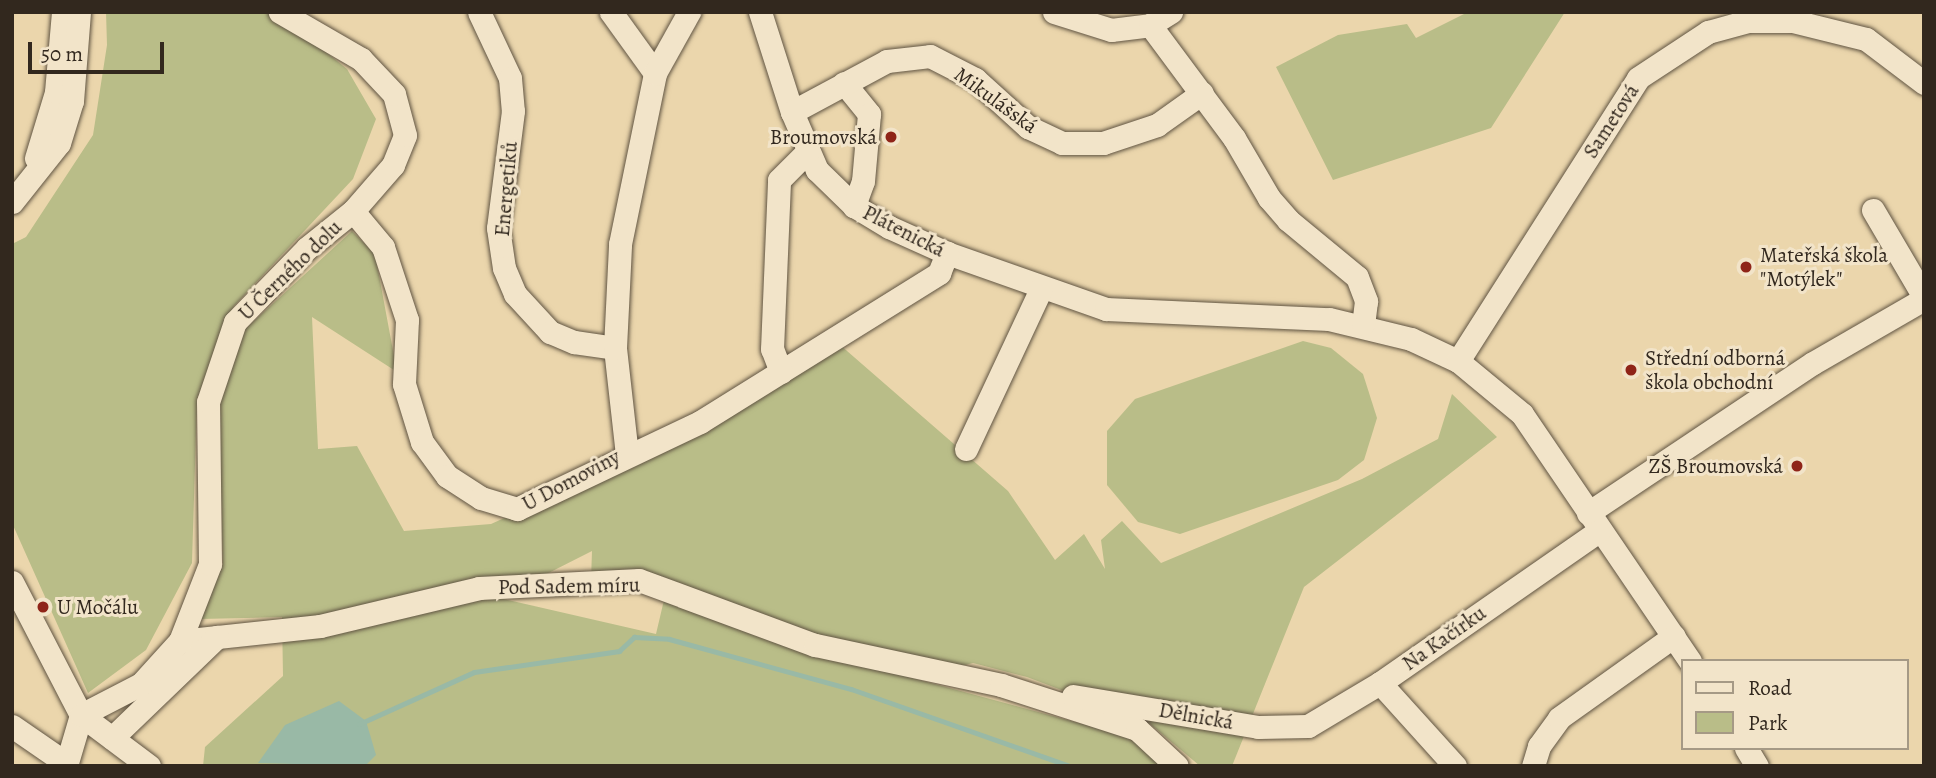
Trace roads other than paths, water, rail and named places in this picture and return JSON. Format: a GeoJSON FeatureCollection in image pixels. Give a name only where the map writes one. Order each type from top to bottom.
{"type":"FeatureCollection","features":[{"type":"Feature","properties":{"kind":"street"},"geometry":{"type":"LineString","coordinates":[[19,194],[56,92],[64,12]]}},
{"type":"Feature","properties":{"kind":"street"},"geometry":{"type":"LineString","coordinates":[[19,194],[59,143],[72,101],[79,12]]}},
{"type":"Feature","properties":{"kind":"street","name":"U Černého dolu"},"geometry":{"type":"LineString","coordinates":[[180,641],[210,564],[208,402],[235,322],[307,247],[353,211],[393,165],[405,135],[394,94],[360,58],[279,12]]}},
{"type":"Feature","properties":{"kind":"street","name":"Energetiků"},"geometry":{"type":"LineString","coordinates":[[479,12],[510,78],[513,111],[498,228],[508,277],[531,316],[551,332],[574,342],[615,348]]}},
{"type":"Feature","properties":{"kind":"street"},"geometry":{"type":"LineString","coordinates":[[611,12],[656,73]]}},
{"type":"Feature","properties":{"kind":"street","name":"U Domoviny"},"geometry":{"type":"LineString","coordinates":[[353,211],[383,247],[407,320],[404,384],[422,442],[447,476],[481,498],[517,509],[626,455],[615,348],[620,244],[656,73],[689,12]]}},
{"type":"Feature","properties":{"kind":"street","name":"Plátenická"},"geometry":{"type":"LineString","coordinates":[[760,12],[807,152],[817,170],[854,205],[947,253],[1041,289],[1106,309],[1288,314],[1363,324]]}},
{"type":"Feature","properties":{"kind":"street"},"geometry":{"type":"LineString","coordinates":[[1054,12],[1111,30],[1150,25],[1171,12]]}},
{"type":"Feature","properties":{"kind":"street","name":"Sametová"},"geometry":{"type":"LineString","coordinates":[[1458,361],[1638,78],[1708,32],[1748,22],[1793,21],[1866,39],[1924,83]]}},
{"type":"Feature","properties":{"kind":"street"},"geometry":{"type":"LineString","coordinates":[[1150,25],[1202,93],[1269,198],[1288,220],[1346,265],[1357,277],[1366,300],[1363,324],[1458,361],[1522,414],[1689,659]]}},
{"type":"Feature","properties":{"kind":"street","name":"Mikulášská"},"geometry":{"type":"LineString","coordinates":[[792,113],[887,61],[930,56],[975,79],[1028,127],[1062,143],[1103,143],[1157,125],[1202,93]]}},
{"type":"Feature","properties":{"kind":"street"},"geometry":{"type":"LineString","coordinates":[[844,83],[869,114],[863,181],[854,205]]}},
{"type":"Feature","properties":{"kind":"street"},"geometry":{"type":"LineString","coordinates":[[781,372],[772,349],[779,180],[807,152]]}},
{"type":"Feature","properties":{"kind":"street"},"geometry":{"type":"LineString","coordinates":[[1593,522],[1813,363],[1924,298],[1873,209]]}},
{"type":"Feature","properties":{"kind":"street"},"geometry":{"type":"LineString","coordinates":[[626,455],[699,422],[939,273],[947,253]]}},
{"type":"Feature","properties":{"kind":"street"},"geometry":{"type":"LineString","coordinates":[[966,449],[1041,289]]}},
{"type":"Feature","properties":{"kind":"street","name":"Na Kačírku"},"geometry":{"type":"LineString","coordinates":[[1455,766],[1380,682],[1593,522]]}},
{"type":"Feature","properties":{"kind":"street","name":"Pod Sadem míru"},"geometry":{"type":"LineString","coordinates":[[180,641],[320,626],[479,588],[639,580],[815,645],[1001,685],[1137,729],[1177,766]]}},
{"type":"Feature","properties":{"kind":"street"},"geometry":{"type":"LineString","coordinates":[[12,582],[81,715],[149,766]]}},
{"type":"Feature","properties":{"kind":"street"},"geometry":{"type":"LineString","coordinates":[[1533,766],[1539,746],[1559,718],[1674,636]]}},
{"type":"Feature","properties":{"kind":"street"},"geometry":{"type":"LineString","coordinates":[[112,738],[217,637]]}},
{"type":"Feature","properties":{"kind":"street"},"geometry":{"type":"LineString","coordinates":[[12,726],[66,765],[81,715],[141,684],[180,641]]}},
{"type":"Feature","properties":{"kind":"street","name":"Dělnická"},"geometry":{"type":"LineString","coordinates":[[1001,685],[1271,727],[1308,726],[1380,682]]}},
{"type":"Feature","properties":{"kind":"street"},"geometry":{"type":"LineString","coordinates":[[1747,750],[1757,766]]}},
{"type":"Feature","properties":{"kind":"waterway"},"geometry":{"type":"LineString","coordinates":[[359,724],[474,672],[619,651],[634,637],[669,639],[851,689],[1070,766]]}},
{"type":"Feature","properties":{"kind":"place","name":"Broumovská"},"geometry":{"type":"Point","coordinates":[891,137]}},
{"type":"Feature","properties":{"kind":"place","name":"Mateřská škola \"Motýlek\""},"geometry":{"type":"Point","coordinates":[1746,267]}},
{"type":"Feature","properties":{"kind":"place","name":"Střední odborná škola obchodní"},"geometry":{"type":"Point","coordinates":[1631,370]}},
{"type":"Feature","properties":{"kind":"place","name":"ZŠ Broumovská"},"geometry":{"type":"Point","coordinates":[1797,466]}},
{"type":"Feature","properties":{"kind":"place","name":"U Močálu"},"geometry":{"type":"Point","coordinates":[43,607]}}]}
